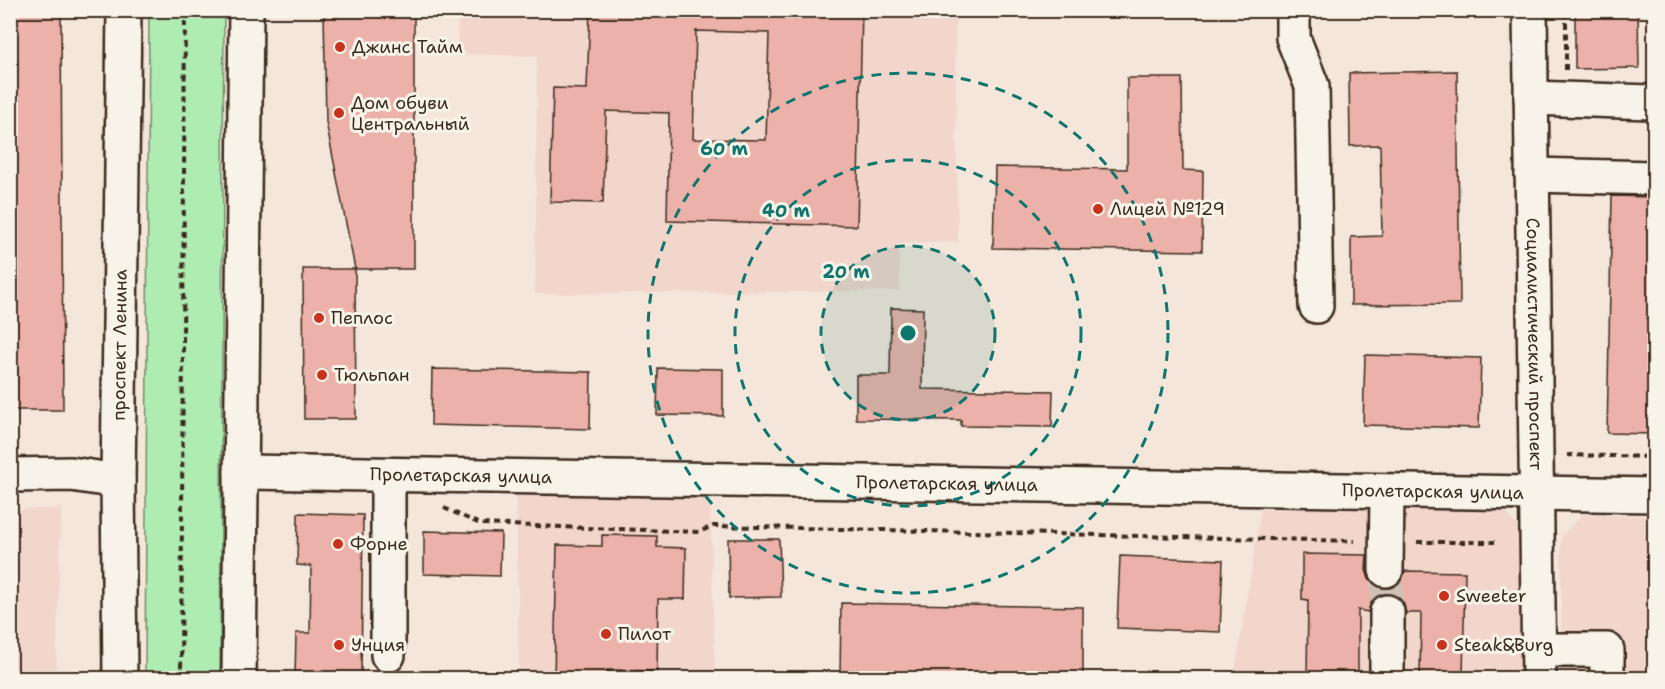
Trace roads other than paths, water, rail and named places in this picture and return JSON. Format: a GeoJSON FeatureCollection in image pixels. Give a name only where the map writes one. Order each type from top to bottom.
{"type":"FeatureCollection","features":[{"type":"Feature","properties":{"kind":"street","name":"проспект Ленина"},"geometry":{"type":"LineString","coordinates":[[120,678],[118,481],[124,10]]}},
{"type":"Feature","properties":{"kind":"street"},"geometry":{"type":"LineString","coordinates":[[239,678],[246,10]]}},
{"type":"Feature","properties":{"kind":"street"},"geometry":{"type":"LineString","coordinates":[[1293,10],[1293,38],[1312,86],[1316,306]]}},
{"type":"Feature","properties":{"kind":"street","name":"Социалистический проспект"},"geometry":{"type":"LineString","coordinates":[[1530,10],[1539,664]]}},
{"type":"Feature","properties":{"kind":"street"},"geometry":{"type":"LineString","coordinates":[[1531,99],[1651,102]]}},
{"type":"Feature","properties":{"kind":"street"},"geometry":{"type":"LineString","coordinates":[[1532,175],[1654,178]]}},
{"type":"Feature","properties":{"kind":"street","name":"Пролетарская улица"},"geometry":{"type":"LineString","coordinates":[[241,472],[1387,493],[1537,493],[1654,508]]}},
{"type":"Feature","properties":{"kind":"street"},"geometry":{"type":"LineString","coordinates":[[10,475],[70,474],[118,481]]}},
{"type":"Feature","properties":{"kind":"street"},"geometry":{"type":"LineString","coordinates":[[388,475],[388,654]]}},
{"type":"Feature","properties":{"kind":"street"},"geometry":{"type":"LineString","coordinates":[[1386,556],[1387,493]]}},
{"type":"Feature","properties":{"kind":"street"},"geometry":{"type":"LineString","coordinates":[[1387,612],[1387,678]]}},
{"type":"Feature","properties":{"kind":"street"},"geometry":{"type":"LineString","coordinates":[[1539,664],[1607,650],[1607,678]]}},
{"type":"Feature","properties":{"kind":"tunnel"},"geometry":{"type":"LineString","coordinates":[[1386,570],[1387,612]]}},
{"type":"Feature","properties":{"kind":"place","name":"Джинс Тайм"},"geometry":{"type":"Point","coordinates":[340,47]}},
{"type":"Feature","properties":{"kind":"place","name":"Дом обуви Центральный"},"geometry":{"type":"Point","coordinates":[339,113]}},
{"type":"Feature","properties":{"kind":"place","name":"Лицей №129"},"geometry":{"type":"Point","coordinates":[1098,209]}},
{"type":"Feature","properties":{"kind":"place","name":"Пеплос"},"geometry":{"type":"Point","coordinates":[319,318]}},
{"type":"Feature","properties":{"kind":"place","name":"Тюльпан"},"geometry":{"type":"Point","coordinates":[322,375]}},
{"type":"Feature","properties":{"kind":"place","name":"Форне"},"geometry":{"type":"Point","coordinates":[338,544]}},
{"type":"Feature","properties":{"kind":"place","name":"Sweeter"},"geometry":{"type":"Point","coordinates":[1444,596]}},
{"type":"Feature","properties":{"kind":"place","name":"Пилот"},"geometry":{"type":"Point","coordinates":[606,634]}},
{"type":"Feature","properties":{"kind":"place","name":"Унция"},"geometry":{"type":"Point","coordinates":[339,645]}},
{"type":"Feature","properties":{"kind":"place","name":"Steak&Burg"},"geometry":{"type":"Point","coordinates":[1442,645]}}]}
